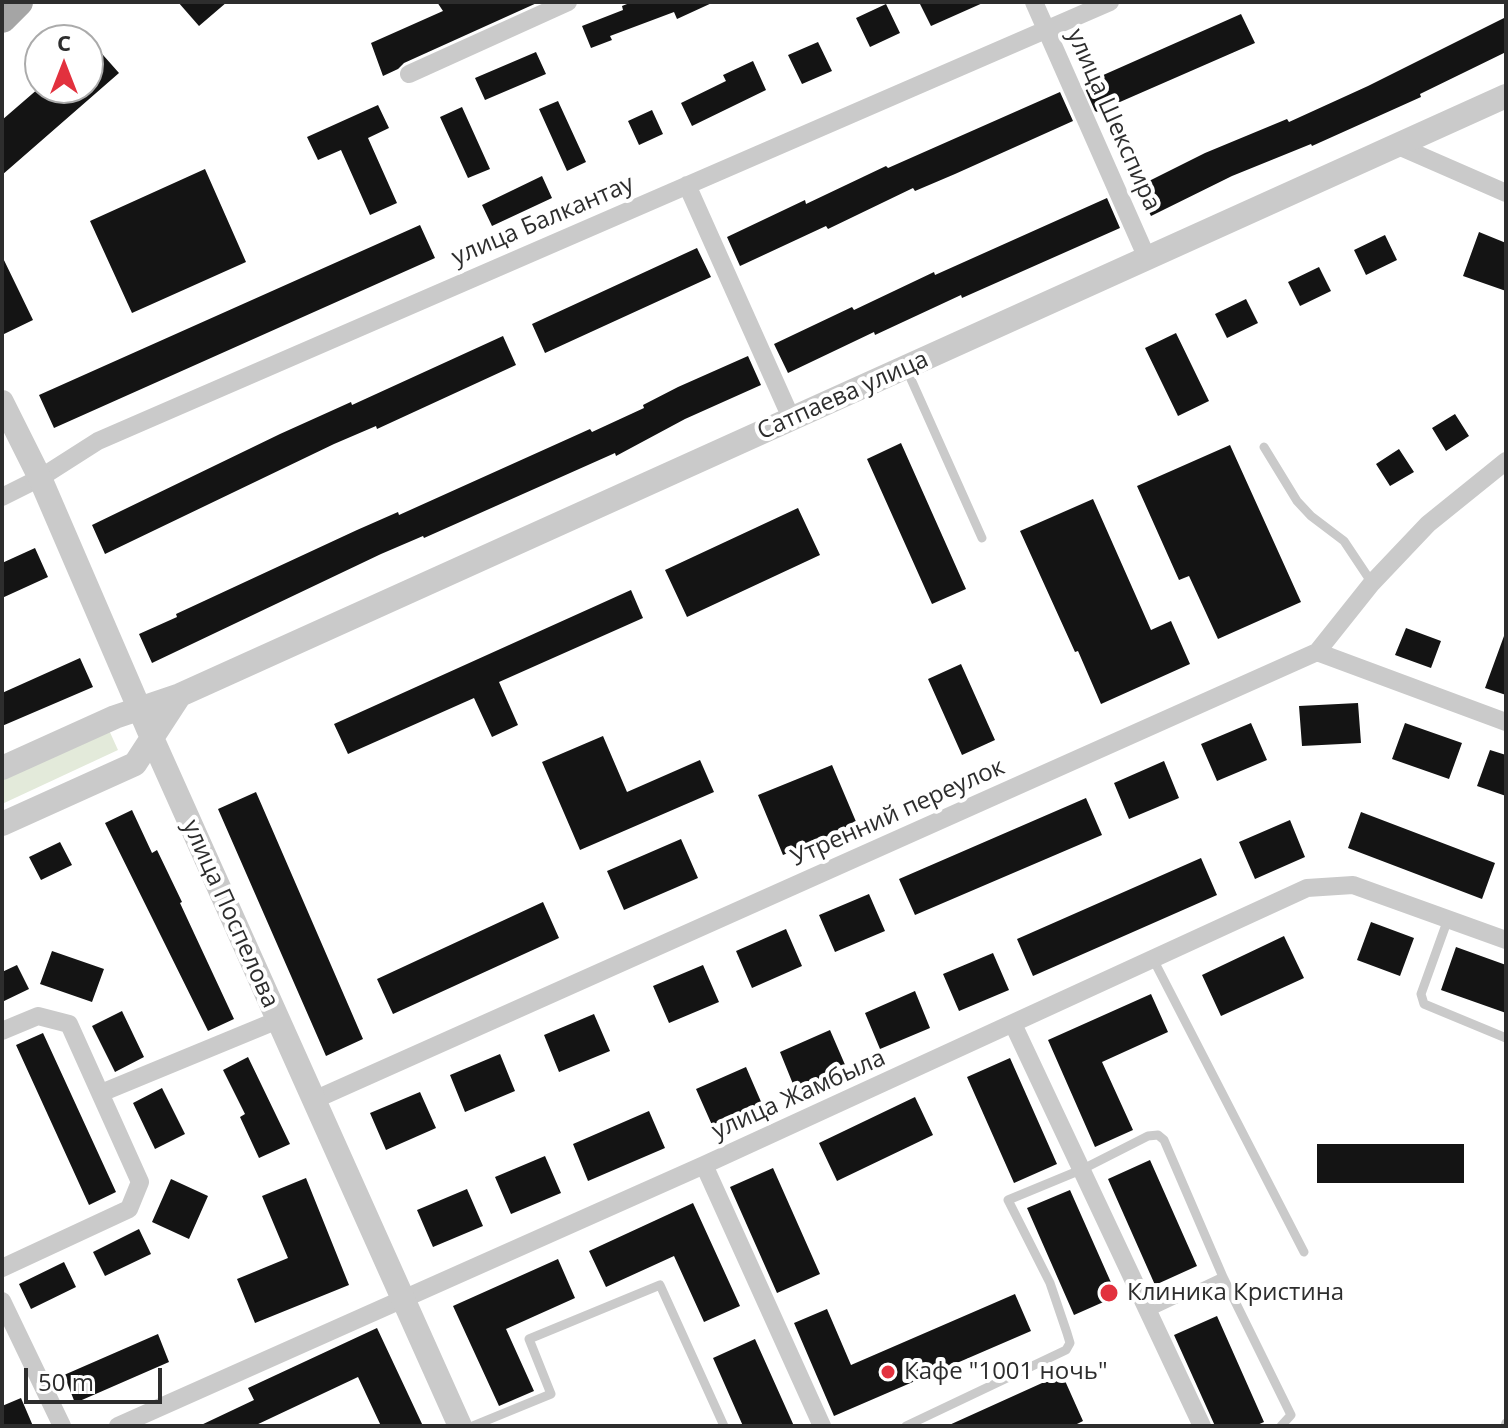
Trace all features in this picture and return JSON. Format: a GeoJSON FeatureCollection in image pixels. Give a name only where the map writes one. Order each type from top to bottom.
{"type":"FeatureCollection","features":[{"type":"Feature","properties":{"kind":"main road"},"geometry":{"type":"LineString","coordinates":[[2,18],[18,2]]}},
{"type":"Feature","properties":{"kind":"street"},"geometry":{"type":"LineString","coordinates":[[409,74],[568,2]]}},
{"type":"Feature","properties":{"kind":"street","name":"улица Шекспира"},"geometry":{"type":"LineString","coordinates":[[1034,2],[1147,258]]}},
{"type":"Feature","properties":{"kind":"street","name":"улица Балкантау"},"geometry":{"type":"LineString","coordinates":[[2,497],[40,478],[98,441],[1110,2]]}},
{"type":"Feature","properties":{"kind":"street","name":"Сатпаева улица"},"geometry":{"type":"LineString","coordinates":[[2,768],[140,708],[180,695],[1506,96]]}},
{"type":"Feature","properties":{"kind":"street"},"geometry":{"type":"LineString","coordinates":[[1396,145],[1506,193]]}},
{"type":"Feature","properties":{"kind":"street"},"geometry":{"type":"LineString","coordinates":[[687,185],[792,420]]}},
{"type":"Feature","properties":{"kind":"street","name":"улица Поспелова"},"geometry":{"type":"LineString","coordinates":[[2,402],[40,478],[152,738],[460,1426]]}},
{"type":"Feature","properties":{"kind":"street"},"geometry":{"type":"LineString","coordinates":[[1506,461],[1428,524],[1372,583],[1317,652],[1506,722]]}},
{"type":"Feature","properties":{"kind":"street","name":"Утренний переулок"},"geometry":{"type":"LineString","coordinates":[[314,1100],[1317,652]]}},
{"type":"Feature","properties":{"kind":"street"},"geometry":{"type":"LineString","coordinates":[[2,824],[135,764],[180,695]]}},
{"type":"Feature","properties":{"kind":"street","name":"улица Жамбыла"},"geometry":{"type":"LineString","coordinates":[[118,1426],[704,1165],[1307,888],[1353,885],[1506,940]]}},
{"type":"Feature","properties":{"kind":"street"},"geometry":{"type":"LineString","coordinates":[[2,1031],[38,1016],[69,1024],[140,1182],[129,1209],[2,1268]]}},
{"type":"Feature","properties":{"kind":"street"},"geometry":{"type":"LineString","coordinates":[[101,1093],[278,1020]]}},
{"type":"Feature","properties":{"kind":"street"},"geometry":{"type":"LineString","coordinates":[[1013,1024],[1202,1426]]}},
{"type":"Feature","properties":{"kind":"street"},"geometry":{"type":"LineString","coordinates":[[704,1165],[822,1426]]}},
{"type":"Feature","properties":{"kind":"street"},"geometry":{"type":"LineString","coordinates":[[2,1301],[62,1426]]}},
{"type":"Feature","properties":{"kind":"lane"},"geometry":{"type":"LineString","coordinates":[[906,368],[982,538]]}},
{"type":"Feature","properties":{"kind":"lane"},"geometry":{"type":"LineString","coordinates":[[1264,447],[1297,501],[1344,541],[1372,583]]}},
{"type":"Feature","properties":{"kind":"lane"},"geometry":{"type":"LineString","coordinates":[[1448,919],[1421,994],[1424,1004],[1506,1038]]}},
{"type":"Feature","properties":{"kind":"lane"},"geometry":{"type":"LineString","coordinates":[[1153,959],[1304,1252]]}},
{"type":"Feature","properties":{"kind":"lane"},"geometry":{"type":"LineString","coordinates":[[906,1426],[1066,1350],[1070,1343],[1050,1283],[1008,1200],[1083,1169],[1148,1136],[1158,1135],[1164,1140],[1223,1277],[1291,1415],[1281,1426]]}},
{"type":"Feature","properties":{"kind":"lane"},"geometry":{"type":"LineString","coordinates":[[1149,1312],[1223,1277]]}},
{"type":"Feature","properties":{"kind":"lane"},"geometry":{"type":"LineString","coordinates":[[473,1426],[551,1394],[529,1339],[660,1285],[724,1426]]}},
{"type":"Feature","properties":{"kind":"green space"},"geometry":{"type":"Polygon","coordinates":[[[103,717],[118,750],[2,804],[2,764],[103,717]]]}},
{"type":"Feature","properties":{"kind":"building"},"geometry":{"type":"Polygon","coordinates":[[[178,2],[227,2],[199,26],[178,2]]]}},
{"type":"Feature","properties":{"kind":"building"},"geometry":{"type":"Polygon","coordinates":[[[437,2],[539,2],[404,63],[383,76],[371,43],[443,11],[437,2]]]}},
{"type":"Feature","properties":{"kind":"building"},"geometry":{"type":"Polygon","coordinates":[[[632,2],[714,2],[677,19],[674,12],[610,36],[612,40],[591,48],[582,26],[623,10],[622,6],[632,2]]]}},
{"type":"Feature","properties":{"kind":"building"},"geometry":{"type":"Polygon","coordinates":[[[919,2],[985,2],[931,26],[919,2]]]}},
{"type":"Feature","properties":{"kind":"building"},"geometry":{"type":"Polygon","coordinates":[[[886,4],[900,33],[870,47],[856,18],[886,4]]]}},
{"type":"Feature","properties":{"kind":"building"},"geometry":{"type":"Polygon","coordinates":[[[1241,14],[1255,43],[1095,111],[1083,84],[1241,14]]]}},
{"type":"Feature","properties":{"kind":"building"},"geometry":{"type":"Polygon","coordinates":[[[1506,17],[1506,52],[1420,94],[1421,97],[1312,146],[1232,176],[1151,216],[1137,187],[1205,153],[1287,119],[1289,122],[1368,86],[1506,17]]]}},
{"type":"Feature","properties":{"kind":"building"},"geometry":{"type":"Polygon","coordinates":[[[818,42],[832,71],[802,84],[788,55],[818,42]]]}},
{"type":"Feature","properties":{"kind":"building"},"geometry":{"type":"Polygon","coordinates":[[[536,52],[546,74],[485,100],[475,78],[536,52]]]}},
{"type":"Feature","properties":{"kind":"building"},"geometry":{"type":"Polygon","coordinates":[[[104,56],[119,73],[104,86],[104,56]]]}},
{"type":"Feature","properties":{"kind":"building"},"geometry":{"type":"Polygon","coordinates":[[[753,61],[766,90],[692,126],[681,103],[726,81],[723,75],[753,61]]]}},
{"type":"Feature","properties":{"kind":"building"},"geometry":{"type":"Polygon","coordinates":[[[1060,92],[1073,121],[915,191],[913,188],[828,229],[826,226],[740,266],[727,237],[805,200],[806,204],[886,166],[888,168],[1060,92]]]}},
{"type":"Feature","properties":{"kind":"building"},"geometry":{"type":"Polygon","coordinates":[[[24,101],[24,104],[83,104],[2,175],[2,120],[24,101]]]}},
{"type":"Feature","properties":{"kind":"building"},"geometry":{"type":"Polygon","coordinates":[[[558,101],[586,162],[567,171],[539,109],[558,101]]]}},
{"type":"Feature","properties":{"kind":"building"},"geometry":{"type":"Polygon","coordinates":[[[378,105],[389,128],[368,138],[397,203],[370,215],[341,150],[318,160],[307,137],[378,105]]]}},
{"type":"Feature","properties":{"kind":"building"},"geometry":{"type":"Polygon","coordinates":[[[462,107],[490,169],[468,178],[440,117],[462,107]]]}},
{"type":"Feature","properties":{"kind":"building"},"geometry":{"type":"Polygon","coordinates":[[[652,110],[663,134],[639,145],[628,121],[652,110]]]}},
{"type":"Feature","properties":{"kind":"building"},"geometry":{"type":"Polygon","coordinates":[[[205,169],[246,262],[132,313],[90,221],[205,169]]]}},
{"type":"Feature","properties":{"kind":"building"},"geometry":{"type":"Polygon","coordinates":[[[542,176],[552,198],[492,226],[482,205],[542,176]]]}},
{"type":"Feature","properties":{"kind":"building"},"geometry":{"type":"Polygon","coordinates":[[[1107,198],[1120,228],[875,335],[874,332],[788,373],[774,344],[852,307],[854,310],[1107,198]]]}},
{"type":"Feature","properties":{"kind":"building"},"geometry":{"type":"Polygon","coordinates":[[[420,225],[435,258],[54,428],[39,395],[420,225]]]}},
{"type":"Feature","properties":{"kind":"building"},"geometry":{"type":"Polygon","coordinates":[[[1479,232],[1506,243],[1506,291],[1463,276],[1479,232]]]}},
{"type":"Feature","properties":{"kind":"building"},"geometry":{"type":"Polygon","coordinates":[[[1385,235],[1397,260],[1366,275],[1354,250],[1385,235]]]}},
{"type":"Feature","properties":{"kind":"building"},"geometry":{"type":"Polygon","coordinates":[[[697,248],[711,277],[545,353],[532,324],[697,248]]]}},
{"type":"Feature","properties":{"kind":"building"},"geometry":{"type":"Polygon","coordinates":[[[2,256],[33,320],[2,335],[2,256]]]}},
{"type":"Feature","properties":{"kind":"building"},"geometry":{"type":"Polygon","coordinates":[[[1319,267],[1331,291],[1300,306],[1288,282],[1319,267]]]}},
{"type":"Feature","properties":{"kind":"building"},"geometry":{"type":"Polygon","coordinates":[[[1246,299],[1258,323],[1227,338],[1215,314],[1246,299]]]}},
{"type":"Feature","properties":{"kind":"building"},"geometry":{"type":"Polygon","coordinates":[[[1176,333],[1209,401],[1178,416],[1145,348],[1176,333]]]}},
{"type":"Feature","properties":{"kind":"building"},"geometry":{"type":"Polygon","coordinates":[[[503,336],[516,365],[377,429],[376,426],[334,444],[105,554],[92,525],[280,434],[351,402],[352,405],[503,336]]]}},
{"type":"Feature","properties":{"kind":"building"},"geometry":{"type":"Polygon","coordinates":[[[748,356],[761,385],[685,419],[616,456],[615,453],[381,554],[152,663],[139,634],[177,617],[176,614],[398,512],[399,515],[590,429],[592,432],[644,408],[643,405],[678,387],[748,356]]]}},
{"type":"Feature","properties":{"kind":"building"},"geometry":{"type":"Polygon","coordinates":[[[1455,414],[1469,436],[1446,451],[1432,428],[1455,414]]]}},
{"type":"Feature","properties":{"kind":"building"},"geometry":{"type":"Polygon","coordinates":[[[901,443],[966,589],[932,604],[867,459],[901,443]]]}},
{"type":"Feature","properties":{"kind":"building"},"geometry":{"type":"Polygon","coordinates":[[[1230,445],[1301,602],[1218,639],[1189,576],[1179,580],[1137,486],[1230,445]]]}},
{"type":"Feature","properties":{"kind":"building"},"geometry":{"type":"Polygon","coordinates":[[[1399,449],[1414,472],[1390,486],[1376,464],[1399,449]]]}},
{"type":"Feature","properties":{"kind":"building"},"geometry":{"type":"Polygon","coordinates":[[[1093,499],[1151,630],[1171,621],[1190,664],[1101,704],[1020,531],[1093,499]]]}},
{"type":"Feature","properties":{"kind":"building"},"geometry":{"type":"Polygon","coordinates":[[[798,508],[820,555],[687,617],[665,570],[798,508]]]}},
{"type":"Feature","properties":{"kind":"building"},"geometry":{"type":"Polygon","coordinates":[[[35,548],[48,577],[2,598],[2,563],[35,548]]]}},
{"type":"Feature","properties":{"kind":"building"},"geometry":{"type":"Polygon","coordinates":[[[631,590],[643,618],[499,682],[518,725],[492,737],[474,698],[348,754],[334,724],[631,590]]]}},
{"type":"Feature","properties":{"kind":"building"},"geometry":{"type":"Polygon","coordinates":[[[1406,628],[1441,641],[1431,668],[1395,655],[1406,628]]]}},
{"type":"Feature","properties":{"kind":"building"},"geometry":{"type":"Polygon","coordinates":[[[1506,636],[1506,695],[1485,688],[1506,636]]]}},
{"type":"Feature","properties":{"kind":"building"},"geometry":{"type":"Polygon","coordinates":[[[80,658],[93,687],[2,726],[2,693],[80,658]]]}},
{"type":"Feature","properties":{"kind":"building"},"geometry":{"type":"Polygon","coordinates":[[[961,664],[995,740],[962,755],[928,679],[961,664]]]}},
{"type":"Feature","properties":{"kind":"building"},"geometry":{"type":"Polygon","coordinates":[[[1358,703],[1361,743],[1302,746],[1299,706],[1358,703]]]}},
{"type":"Feature","properties":{"kind":"building"},"geometry":{"type":"Polygon","coordinates":[[[1251,723],[1267,760],[1217,781],[1201,744],[1251,723]]]}},
{"type":"Feature","properties":{"kind":"building"},"geometry":{"type":"Polygon","coordinates":[[[1405,723],[1462,743],[1449,779],[1392,759],[1405,723]]]}},
{"type":"Feature","properties":{"kind":"building"},"geometry":{"type":"Polygon","coordinates":[[[603,736],[627,792],[700,760],[714,792],[580,850],[542,762],[603,736]]]}},
{"type":"Feature","properties":{"kind":"building"},"geometry":{"type":"Polygon","coordinates":[[[1490,750],[1506,755],[1506,796],[1477,786],[1490,750]]]}},
{"type":"Feature","properties":{"kind":"building"},"geometry":{"type":"Polygon","coordinates":[[[1164,761],[1179,798],[1129,819],[1114,783],[1164,761]]]}},
{"type":"Feature","properties":{"kind":"building"},"geometry":{"type":"Polygon","coordinates":[[[832,765],[857,824],[783,855],[758,795],[832,765]]]}},
{"type":"Feature","properties":{"kind":"building"},"geometry":{"type":"Polygon","coordinates":[[[256,792],[363,1039],[326,1056],[218,809],[256,792]]]}},
{"type":"Feature","properties":{"kind":"building"},"geometry":{"type":"Polygon","coordinates":[[[1086,798],[1102,835],[915,915],[899,879],[1086,798]]]}},
{"type":"Feature","properties":{"kind":"building"},"geometry":{"type":"Polygon","coordinates":[[[132,810],[152,853],[157,850],[234,1019],[208,1031],[105,823],[132,810]]]}},
{"type":"Feature","properties":{"kind":"building"},"geometry":{"type":"Polygon","coordinates":[[[1361,812],[1495,863],[1482,899],[1348,848],[1361,812]]]}},
{"type":"Feature","properties":{"kind":"building"},"geometry":{"type":"Polygon","coordinates":[[[1290,820],[1305,857],[1255,879],[1239,842],[1290,820]]]}},
{"type":"Feature","properties":{"kind":"building"},"geometry":{"type":"Polygon","coordinates":[[[681,839],[698,878],[624,910],[607,871],[681,839]]]}},
{"type":"Feature","properties":{"kind":"building"},"geometry":{"type":"Polygon","coordinates":[[[60,842],[72,865],[41,880],[29,857],[60,842]]]}},
{"type":"Feature","properties":{"kind":"building"},"geometry":{"type":"Polygon","coordinates":[[[1201,858],[1217,895],[1033,976],[1017,939],[1201,858]]]}},
{"type":"Feature","properties":{"kind":"building"},"geometry":{"type":"Polygon","coordinates":[[[869,894],[885,931],[835,952],[819,915],[869,894]]]}},
{"type":"Feature","properties":{"kind":"building"},"geometry":{"type":"Polygon","coordinates":[[[543,902],[559,938],[393,1014],[377,979],[543,902]]]}},
{"type":"Feature","properties":{"kind":"building"},"geometry":{"type":"Polygon","coordinates":[[[1371,922],[1414,938],[1400,976],[1357,960],[1371,922]]]}},
{"type":"Feature","properties":{"kind":"building"},"geometry":{"type":"Polygon","coordinates":[[[786,929],[802,966],[752,988],[736,951],[786,929]]]}},
{"type":"Feature","properties":{"kind":"building"},"geometry":{"type":"Polygon","coordinates":[[[1284,936],[1304,978],[1221,1016],[1202,975],[1284,936]]]}},
{"type":"Feature","properties":{"kind":"building"},"geometry":{"type":"Polygon","coordinates":[[[1456,947],[1506,965],[1506,1013],[1441,990],[1456,947]]]}},
{"type":"Feature","properties":{"kind":"building"},"geometry":{"type":"Polygon","coordinates":[[[52,951],[104,969],[92,1002],[40,984],[52,951]]]}},
{"type":"Feature","properties":{"kind":"building"},"geometry":{"type":"Polygon","coordinates":[[[993,953],[1009,990],[959,1011],[943,974],[993,953]]]}},
{"type":"Feature","properties":{"kind":"building"},"geometry":{"type":"Polygon","coordinates":[[[17,965],[29,989],[2,1002],[2,972],[17,965]]]}},
{"type":"Feature","properties":{"kind":"building"},"geometry":{"type":"Polygon","coordinates":[[[703,965],[719,1002],[669,1023],[653,986],[703,965]]]}},
{"type":"Feature","properties":{"kind":"building"},"geometry":{"type":"Polygon","coordinates":[[[915,991],[930,1028],[880,1049],[865,1013],[915,991]]]}},
{"type":"Feature","properties":{"kind":"building"},"geometry":{"type":"Polygon","coordinates":[[[1151,994],[1168,1032],[1102,1062],[1133,1130],[1095,1147],[1048,1040],[1151,994]]]}},
{"type":"Feature","properties":{"kind":"building"},"geometry":{"type":"Polygon","coordinates":[[[122,1011],[144,1057],[115,1072],[92,1026],[122,1011]]]}},
{"type":"Feature","properties":{"kind":"building"},"geometry":{"type":"Polygon","coordinates":[[[594,1014],[610,1051],[559,1072],[544,1035],[594,1014]]]}},
{"type":"Feature","properties":{"kind":"building"},"geometry":{"type":"Polygon","coordinates":[[[830,1030],[846,1067],[795,1089],[780,1052],[830,1030]]]}},
{"type":"Feature","properties":{"kind":"building"},"geometry":{"type":"Polygon","coordinates":[[[43,1033],[116,1192],[89,1205],[16,1045],[43,1033]]]}},
{"type":"Feature","properties":{"kind":"building"},"geometry":{"type":"Polygon","coordinates":[[[500,1054],[515,1091],[465,1112],[450,1075],[500,1054]]]}},
{"type":"Feature","properties":{"kind":"building"},"geometry":{"type":"Polygon","coordinates":[[[248,1057],[290,1144],[259,1158],[240,1117],[245,1114],[223,1070],[248,1057]]]}},
{"type":"Feature","properties":{"kind":"building"},"geometry":{"type":"Polygon","coordinates":[[[1010,1058],[1057,1164],[1014,1183],[967,1077],[1010,1058]]]}},
{"type":"Feature","properties":{"kind":"building"},"geometry":{"type":"Polygon","coordinates":[[[746,1067],[762,1104],[712,1125],[696,1089],[746,1067]]]}},
{"type":"Feature","properties":{"kind":"building"},"geometry":{"type":"Polygon","coordinates":[[[162,1088],[185,1134],[155,1149],[133,1103],[162,1088]]]}},
{"type":"Feature","properties":{"kind":"building"},"geometry":{"type":"Polygon","coordinates":[[[420,1092],[436,1128],[386,1150],[370,1113],[420,1092]]]}},
{"type":"Feature","properties":{"kind":"building"},"geometry":{"type":"Polygon","coordinates":[[[915,1097],[933,1135],[837,1181],[819,1143],[915,1097]]]}},
{"type":"Feature","properties":{"kind":"building"},"geometry":{"type":"Polygon","coordinates":[[[649,1111],[665,1148],[588,1181],[573,1144],[649,1111]]]}},
{"type":"Feature","properties":{"kind":"building"},"geometry":{"type":"Polygon","coordinates":[[[1317,1144],[1464,1144],[1464,1183],[1317,1183],[1317,1144]]]}},
{"type":"Feature","properties":{"kind":"building"},"geometry":{"type":"Polygon","coordinates":[[[545,1156],[561,1193],[511,1214],[495,1177],[545,1156]]]}},
{"type":"Feature","properties":{"kind":"building"},"geometry":{"type":"Polygon","coordinates":[[[1150,1160],[1197,1266],[1155,1285],[1108,1179],[1150,1160]]]}},
{"type":"Feature","properties":{"kind":"building"},"geometry":{"type":"Polygon","coordinates":[[[773,1168],[820,1274],[777,1293],[730,1187],[773,1168]]]}},
{"type":"Feature","properties":{"kind":"building"},"geometry":{"type":"Polygon","coordinates":[[[306,1178],[349,1285],[255,1323],[237,1279],[288,1258],[262,1196],[306,1178]]]}},
{"type":"Feature","properties":{"kind":"building"},"geometry":{"type":"Polygon","coordinates":[[[171,1179],[208,1196],[189,1239],[152,1222],[171,1179]]]}},
{"type":"Feature","properties":{"kind":"building"},"geometry":{"type":"Polygon","coordinates":[[[467,1189],[483,1226],[433,1247],[417,1210],[467,1189]]]}},
{"type":"Feature","properties":{"kind":"building"},"geometry":{"type":"Polygon","coordinates":[[[1070,1190],[1117,1296],[1074,1315],[1027,1208],[1070,1190]]]}},
{"type":"Feature","properties":{"kind":"building"},"geometry":{"type":"Polygon","coordinates":[[[693,1203],[740,1306],[704,1322],[674,1256],[606,1287],[589,1251],[693,1203]]]}},
{"type":"Feature","properties":{"kind":"building"},"geometry":{"type":"Polygon","coordinates":[[[139,1229],[151,1254],[105,1276],[93,1252],[139,1229]]]}},
{"type":"Feature","properties":{"kind":"building"},"geometry":{"type":"Polygon","coordinates":[[[558,1259],[575,1298],[506,1329],[534,1391],[499,1406],[453,1306],[558,1259]]]}},
{"type":"Feature","properties":{"kind":"building"},"geometry":{"type":"Polygon","coordinates":[[[64,1262],[76,1287],[31,1309],[19,1284],[64,1262]]]}},
{"type":"Feature","properties":{"kind":"building"},"geometry":{"type":"Polygon","coordinates":[[[1015,1294],[1031,1331],[834,1416],[794,1323],[827,1309],[851,1365],[1015,1294]]]}},
{"type":"Feature","properties":{"kind":"building"},"geometry":{"type":"Polygon","coordinates":[[[1217,1316],[1264,1422],[1255,1426],[1215,1426],[1174,1335],[1217,1316]]]}},
{"type":"Feature","properties":{"kind":"building"},"geometry":{"type":"Polygon","coordinates":[[[377,1328],[423,1426],[381,1426],[358,1377],[254,1426],[199,1426],[254,1400],[248,1388],[377,1328]]]}},
{"type":"Feature","properties":{"kind":"building"},"geometry":{"type":"Polygon","coordinates":[[[158,1334],[169,1362],[75,1403],[64,1375],[158,1334]]]}},
{"type":"Feature","properties":{"kind":"building"},"geometry":{"type":"Polygon","coordinates":[[[755,1339],[794,1426],[743,1426],[713,1358],[755,1339]]]}},
{"type":"Feature","properties":{"kind":"building"},"geometry":{"type":"Polygon","coordinates":[[[1062,1374],[1083,1421],[1073,1426],[947,1426],[1062,1374]]]}},
{"type":"Feature","properties":{"kind":"building"},"geometry":{"type":"Polygon","coordinates":[[[21,1398],[33,1426],[2,1426],[2,1406],[21,1398]]]}},
{"type":"Feature","properties":{"kind":"place","name":"Клиника Кристина"},"geometry":{"type":"Point","coordinates":[1109,1293]}},
{"type":"Feature","properties":{"kind":"place","name":"Кафе \"1001 ночь\""},"geometry":{"type":"Point","coordinates":[888,1372]}}]}
